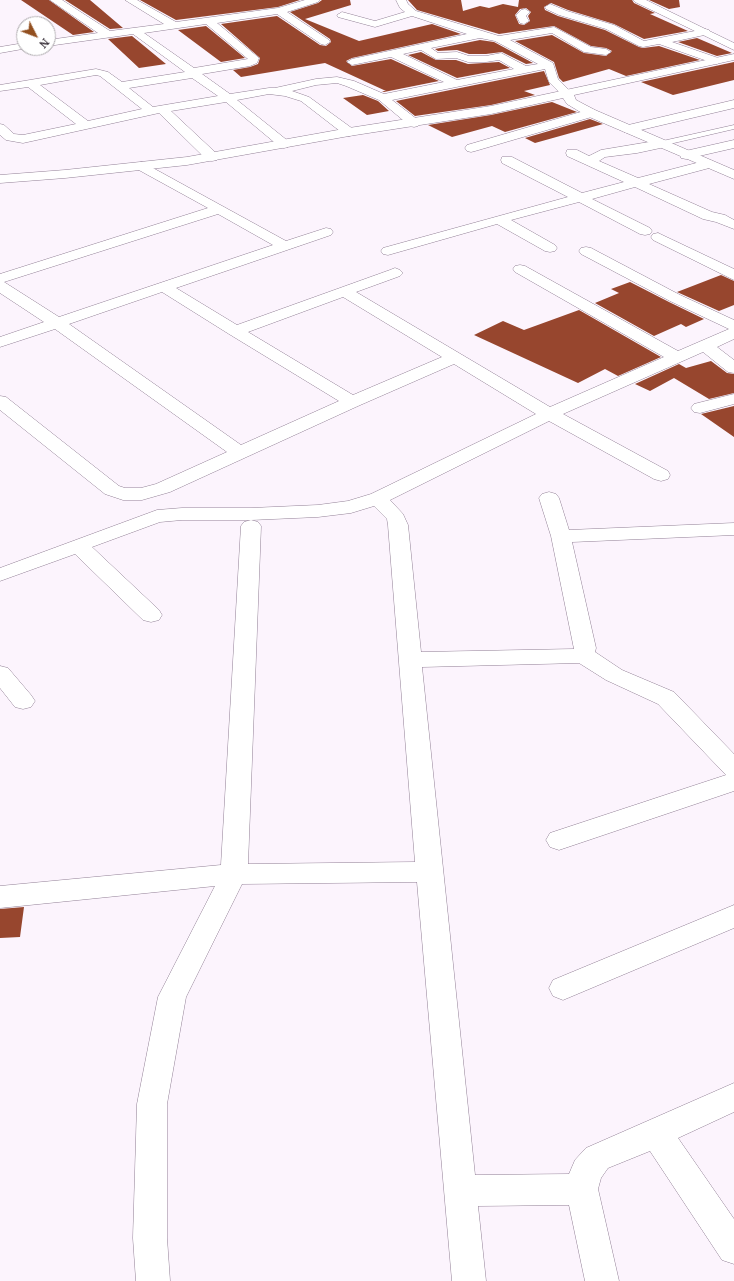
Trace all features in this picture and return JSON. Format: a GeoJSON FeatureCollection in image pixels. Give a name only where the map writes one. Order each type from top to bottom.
{"type":"FeatureCollection","features":[{"type":"Feature","properties":{"kind":"street"},"geometry":{"type":"LineString","coordinates":[[55,0],[108,35]]}},
{"type":"Feature","properties":{"kind":"street"},"geometry":{"type":"LineString","coordinates":[[130,0],[174,25]]}},
{"type":"Feature","properties":{"kind":"street"},"geometry":{"type":"LineString","coordinates":[[638,0],[734,47]]}},
{"type":"Feature","properties":{"kind":"street"},"geometry":{"type":"LineString","coordinates":[[56,42],[279,11],[309,1]]}},
{"type":"Feature","properties":{"kind":"street"},"geometry":{"type":"LineString","coordinates":[[342,15],[375,24],[406,6],[419,2]]}},
{"type":"Feature","properties":{"kind":"street"},"geometry":{"type":"LineString","coordinates":[[406,6],[430,18],[498,39],[549,65],[553,80],[567,94],[571,102],[591,114],[734,175]]}},
{"type":"Feature","properties":{"kind":"street"},"geometry":{"type":"LineString","coordinates":[[547,16],[564,8],[610,27],[643,44],[705,32]]}},
{"type":"Feature","properties":{"kind":"street"},"geometry":{"type":"LineString","coordinates":[[279,11],[326,42]]}},
{"type":"Feature","properties":{"kind":"street"},"geometry":{"type":"LineString","coordinates":[[498,39],[527,17]]}},
{"type":"Feature","properties":{"kind":"street"},"geometry":{"type":"LineString","coordinates":[[391,29],[430,18]]}},
{"type":"Feature","properties":{"kind":"street"},"geometry":{"type":"LineString","coordinates":[[120,86],[253,62],[254,58],[207,20]]}},
{"type":"Feature","properties":{"kind":"street"},"geometry":{"type":"LineString","coordinates":[[498,39],[554,30],[588,50],[606,52]]}},
{"type":"Feature","properties":{"kind":"street"},"geometry":{"type":"LineString","coordinates":[[135,31],[228,98],[284,144]]}},
{"type":"Feature","properties":{"kind":"street"},"geometry":{"type":"LineString","coordinates":[[352,62],[478,34]]}},
{"type":"Feature","properties":{"kind":"street"},"geometry":{"type":"LineString","coordinates":[[630,37],[613,40],[630,49]]}},
{"type":"Feature","properties":{"kind":"street"},"geometry":{"type":"LineString","coordinates":[[660,41],[717,61]]}},
{"type":"Feature","properties":{"kind":"street"},"geometry":{"type":"LineString","coordinates":[[421,46],[436,56],[457,55],[468,58],[486,59],[501,56],[525,70]]}},
{"type":"Feature","properties":{"kind":"street"},"geometry":{"type":"LineString","coordinates":[[0,50],[16,47]]}},
{"type":"Feature","properties":{"kind":"street"},"geometry":{"type":"LineString","coordinates":[[578,56],[588,50]]}},
{"type":"Feature","properties":{"kind":"street"},"geometry":{"type":"LineString","coordinates":[[392,53],[454,83]]}},
{"type":"Feature","properties":{"kind":"street"},"geometry":{"type":"LineString","coordinates":[[0,179],[142,166],[212,157],[349,132],[491,110],[734,57]]}},
{"type":"Feature","properties":{"kind":"street"},"geometry":{"type":"LineString","coordinates":[[382,98],[549,65]]}},
{"type":"Feature","properties":{"kind":"street"},"geometry":{"type":"LineString","coordinates":[[0,88],[96,72],[104,74],[156,110],[212,157]]}},
{"type":"Feature","properties":{"kind":"street"},"geometry":{"type":"LineString","coordinates":[[275,92],[316,82],[337,80],[350,83],[382,98],[414,122]]}},
{"type":"Feature","properties":{"kind":"street"},"geometry":{"type":"LineString","coordinates":[[30,83],[86,126]]}},
{"type":"Feature","properties":{"kind":"street"},"geometry":{"type":"LineString","coordinates":[[0,128],[10,137],[23,139],[156,110],[269,91],[286,93],[305,100],[349,132]]}},
{"type":"Feature","properties":{"kind":"street"},"geometry":{"type":"LineString","coordinates":[[628,129],[734,104]]}},
{"type":"Feature","properties":{"kind":"street"},"geometry":{"type":"LineString","coordinates":[[471,148],[591,114]]}},
{"type":"Feature","properties":{"kind":"street"},"geometry":{"type":"LineString","coordinates":[[590,161],[601,154],[660,144]]}},
{"type":"Feature","properties":{"kind":"street"},"geometry":{"type":"LineString","coordinates":[[686,155],[734,144]]}},
{"type":"Feature","properties":{"kind":"street"},"geometry":{"type":"LineString","coordinates":[[572,153],[708,216],[720,218],[734,225]]}},
{"type":"Feature","properties":{"kind":"street"},"geometry":{"type":"LineString","coordinates":[[507,160],[734,275]]}},
{"type":"Feature","properties":{"kind":"street"},"geometry":{"type":"LineString","coordinates":[[388,251],[499,219],[708,164]]}},
{"type":"Feature","properties":{"kind":"street"},"geometry":{"type":"LineString","coordinates":[[142,166],[285,246]]}},
{"type":"Feature","properties":{"kind":"street"},"geometry":{"type":"LineString","coordinates":[[0,279],[220,209]]}},
{"type":"Feature","properties":{"kind":"street"},"geometry":{"type":"LineString","coordinates":[[499,219],[550,248]]}},
{"type":"Feature","properties":{"kind":"street"},"geometry":{"type":"LineString","coordinates":[[0,342],[326,232]]}},
{"type":"Feature","properties":{"kind":"street"},"geometry":{"type":"LineString","coordinates":[[586,251],[675,298],[734,326]]}},
{"type":"Feature","properties":{"kind":"street"},"geometry":{"type":"LineString","coordinates":[[520,269],[676,358]]}},
{"type":"Feature","properties":{"kind":"street"},"geometry":{"type":"LineString","coordinates":[[235,331],[395,273]]}},
{"type":"Feature","properties":{"kind":"street"},"geometry":{"type":"LineString","coordinates":[[0,286],[57,323],[240,453]]}},
{"type":"Feature","properties":{"kind":"street"},"geometry":{"type":"LineString","coordinates":[[164,287],[352,402]]}},
{"type":"Feature","properties":{"kind":"street"},"geometry":{"type":"LineString","coordinates":[[343,291],[549,414],[661,475]]}},
{"type":"Feature","properties":{"kind":"street"},"geometry":{"type":"LineString","coordinates":[[0,575],[157,516],[182,514],[251,514],[351,507],[378,498],[549,414],[734,333]]}},
{"type":"Feature","properties":{"kind":"street"},"geometry":{"type":"LineString","coordinates":[[704,345],[734,368]]}},
{"type":"Feature","properties":{"kind":"street"},"geometry":{"type":"LineString","coordinates":[[3,407],[112,490],[123,494],[142,494],[163,488],[352,402],[454,358]]}},
{"type":"Feature","properties":{"kind":"street"},"geometry":{"type":"LineString","coordinates":[[700,408],[734,399]]}},
{"type":"Feature","properties":{"kind":"street"},"geometry":{"type":"LineString","coordinates":[[142,494],[157,516]]}},
{"type":"Feature","properties":{"kind":"street"},"geometry":{"type":"LineString","coordinates":[[378,498],[396,518],[398,525],[409,660],[469,1281]]}},
{"type":"Feature","properties":{"kind":"street"},"geometry":{"type":"LineString","coordinates":[[549,498],[561,536],[585,648],[583,654]]}},
{"type":"Feature","properties":{"kind":"street"},"geometry":{"type":"LineString","coordinates":[[153,1281],[150,1238],[152,1104],[172,997],[234,874],[251,526]]}},
{"type":"Feature","properties":{"kind":"street"},"geometry":{"type":"LineString","coordinates":[[561,536],[734,529]]}},
{"type":"Feature","properties":{"kind":"street"},"geometry":{"type":"LineString","coordinates":[[78,545],[151,615]]}},
{"type":"Feature","properties":{"kind":"street"},"geometry":{"type":"LineString","coordinates":[[409,660],[566,657],[583,654],[614,675],[666,698],[734,769]]}},
{"type":"Feature","properties":{"kind":"street"},"geometry":{"type":"LineString","coordinates":[[0,674],[24,701]]}},
{"type":"Feature","properties":{"kind":"street"},"geometry":{"type":"LineString","coordinates":[[559,840],[734,782]]}},
{"type":"Feature","properties":{"kind":"street"},"geometry":{"type":"LineString","coordinates":[[0,897],[234,874],[429,872]]}},
{"type":"Feature","properties":{"kind":"street"},"geometry":{"type":"LineString","coordinates":[[563,988],[734,916]]}},
{"type":"Feature","properties":{"kind":"street"},"geometry":{"type":"LineString","coordinates":[[602,1281],[582,1189],[586,1170],[597,1158],[734,1097]]}},
{"type":"Feature","properties":{"kind":"street"},"geometry":{"type":"LineString","coordinates":[[656,1133],[734,1248]]}},
{"type":"Feature","properties":{"kind":"street"},"geometry":{"type":"LineString","coordinates":[[460,1191],[582,1189]]}},
{"type":"Feature","properties":{"kind":"lane"},"geometry":{"type":"LineString","coordinates":[[660,144],[734,127]]}},
{"type":"Feature","properties":{"kind":"building"},"geometry":{"type":"Polygon","coordinates":[[[21,0],[49,0],[94,32],[73,35],[56,24],[56,16],[45,16],[21,0]]]}},
{"type":"Feature","properties":{"kind":"building"},"geometry":{"type":"Polygon","coordinates":[[[65,0],[90,0],[123,28],[110,29],[65,0]]]}},
{"type":"Feature","properties":{"kind":"building"},"geometry":{"type":"Polygon","coordinates":[[[140,0],[300,0],[278,7],[176,20],[140,0]]]}},
{"type":"Feature","properties":{"kind":"building"},"geometry":{"type":"Polygon","coordinates":[[[322,0],[350,0],[351,5],[305,19],[359,41],[432,24],[461,34],[352,58],[346,61],[352,66],[391,59],[439,81],[384,92],[382,91],[386,91],[325,63],[241,77],[233,70],[258,64],[260,58],[221,24],[277,16],[320,45],[326,46],[331,42],[330,39],[290,12],[318,3],[322,0]]]}},
{"type":"Feature","properties":{"kind":"building"},"geometry":{"type":"Polygon","coordinates":[[[408,0],[461,0],[463,11],[480,6],[489,8],[503,4],[518,7],[519,0],[632,0],[634,3],[655,13],[650,14],[688,31],[644,39],[614,24],[568,10],[551,3],[544,7],[545,10],[558,16],[605,30],[639,47],[659,46],[700,60],[626,76],[609,69],[563,82],[559,78],[554,62],[515,41],[552,35],[584,53],[606,56],[612,51],[606,48],[591,46],[554,26],[499,34],[417,10],[408,0]],[[526,8],[520,9],[515,15],[519,24],[524,25],[530,21],[528,16],[531,12],[526,8]]]}},
{"type":"Feature","properties":{"kind":"building"},"geometry":{"type":"Polygon","coordinates":[[[649,0],[679,0],[680,7],[669,9],[649,0]]]}},
{"type":"Feature","properties":{"kind":"building"},"geometry":{"type":"Polygon","coordinates":[[[206,26],[245,58],[221,62],[178,30],[206,26]]]}},
{"type":"Feature","properties":{"kind":"building"},"geometry":{"type":"Polygon","coordinates":[[[132,36],[166,64],[139,68],[108,39],[132,36]]]}},
{"type":"Feature","properties":{"kind":"building"},"geometry":{"type":"Polygon","coordinates":[[[697,38],[732,53],[717,56],[678,42],[697,38]]]}},
{"type":"Feature","properties":{"kind":"building"},"geometry":{"type":"Polygon","coordinates":[[[480,40],[494,42],[533,63],[526,64],[502,52],[469,54],[457,50],[438,51],[435,49],[480,40]]]}},
{"type":"Feature","properties":{"kind":"building"},"geometry":{"type":"Polygon","coordinates":[[[421,52],[436,60],[456,60],[468,64],[499,62],[510,68],[457,78],[408,55],[421,52]]]}},
{"type":"Feature","properties":{"kind":"building"},"geometry":{"type":"Polygon","coordinates":[[[734,62],[734,80],[673,95],[641,82],[734,62]]]}},
{"type":"Feature","properties":{"kind":"building"},"geometry":{"type":"Polygon","coordinates":[[[544,71],[550,85],[524,91],[535,95],[491,105],[415,116],[396,101],[544,71]]]}},
{"type":"Feature","properties":{"kind":"building"},"geometry":{"type":"Polygon","coordinates":[[[363,95],[378,101],[389,111],[367,115],[343,98],[363,95]]]}},
{"type":"Feature","properties":{"kind":"building"},"geometry":{"type":"Polygon","coordinates":[[[552,102],[577,112],[505,132],[492,126],[452,137],[428,125],[491,115],[552,102]]]}},
{"type":"Feature","properties":{"kind":"building"},"geometry":{"type":"Polygon","coordinates":[[[590,119],[603,124],[535,143],[525,138],[590,119]]]}},
{"type":"Feature","properties":{"kind":"building"},"geometry":{"type":"Polygon","coordinates":[[[721,275],[734,281],[734,305],[719,311],[677,292],[721,275]]]}},
{"type":"Feature","properties":{"kind":"building"},"geometry":{"type":"Polygon","coordinates":[[[630,282],[704,319],[686,327],[681,324],[654,336],[595,303],[619,293],[611,289],[630,282]]]}},
{"type":"Feature","properties":{"kind":"building"},"geometry":{"type":"Polygon","coordinates":[[[579,310],[661,357],[618,376],[605,369],[578,383],[474,335],[503,321],[524,330],[579,310]]]}},
{"type":"Feature","properties":{"kind":"building"},"geometry":{"type":"Polygon","coordinates":[[[711,361],[727,373],[734,374],[734,393],[709,399],[674,378],[650,391],[635,384],[679,364],[686,368],[711,361]]]}},
{"type":"Feature","properties":{"kind":"building"},"geometry":{"type":"Polygon","coordinates":[[[734,406],[734,437],[701,414],[734,406]]]}},
{"type":"Feature","properties":{"kind":"building"},"geometry":{"type":"Polygon","coordinates":[[[24,907],[20,937],[0,938],[0,909],[24,907]]]}}]}
